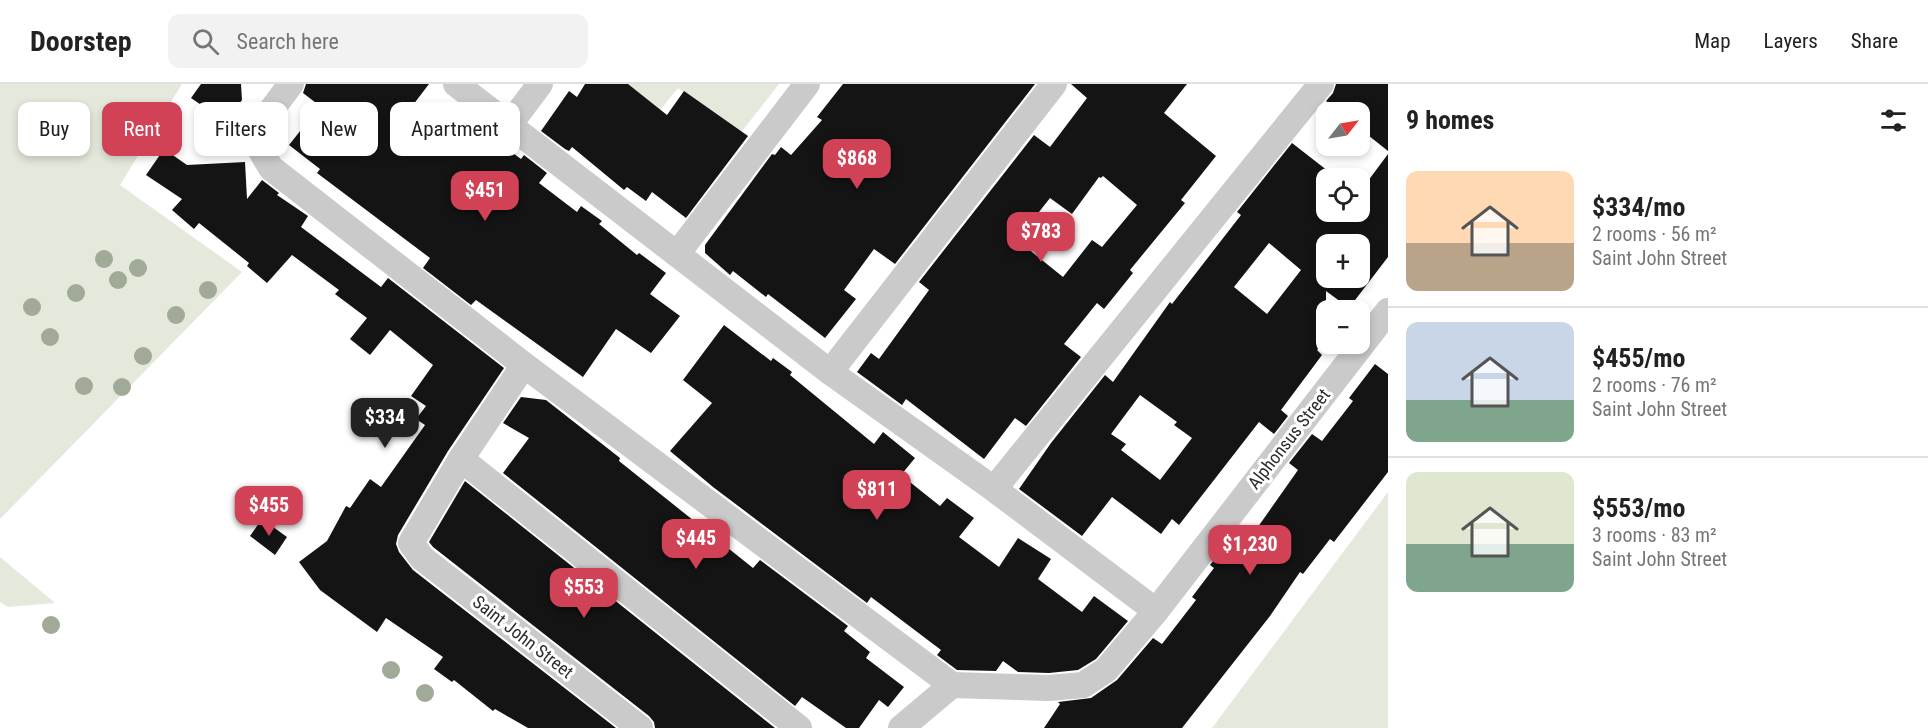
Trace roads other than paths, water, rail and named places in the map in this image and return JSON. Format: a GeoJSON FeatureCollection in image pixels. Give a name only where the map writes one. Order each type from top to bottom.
{"type":"FeatureCollection","features":[{"type":"Feature","properties":{"kind":"street"},"geometry":{"type":"LineString","coordinates":[[291,84],[266,117],[257,135],[261,151],[271,168],[524,365],[951,685],[901,728]]}},
{"type":"Feature","properties":{"kind":"street"},"geometry":{"type":"LineString","coordinates":[[456,84],[480,102]]}},
{"type":"Feature","properties":{"kind":"street"},"geometry":{"type":"LineString","coordinates":[[520,111],[540,84]]}},
{"type":"Feature","properties":{"kind":"street"},"geometry":{"type":"LineString","coordinates":[[677,254],[807,84]]}},
{"type":"Feature","properties":{"kind":"street"},"geometry":{"type":"LineString","coordinates":[[830,372],[1054,84]]}},
{"type":"Feature","properties":{"kind":"street"},"geometry":{"type":"LineString","coordinates":[[994,489],[1321,84]]}},
{"type":"Feature","properties":{"kind":"street"},"geometry":{"type":"LineString","coordinates":[[520,132],[830,372],[994,489],[1156,611]]}},
{"type":"Feature","properties":{"kind":"street","name":"Alphonsus Street"},"geometry":{"type":"LineString","coordinates":[[951,685],[1049,688],[1083,686],[1106,670],[1156,611],[1385,321]]}},
{"type":"Feature","properties":{"kind":"street"},"geometry":{"type":"LineString","coordinates":[[524,365],[461,459],[799,728]]}},
{"type":"Feature","properties":{"kind":"street","name":"Saint John Street"},"geometry":{"type":"LineString","coordinates":[[461,459],[411,543],[422,558],[640,728]]}}]}
